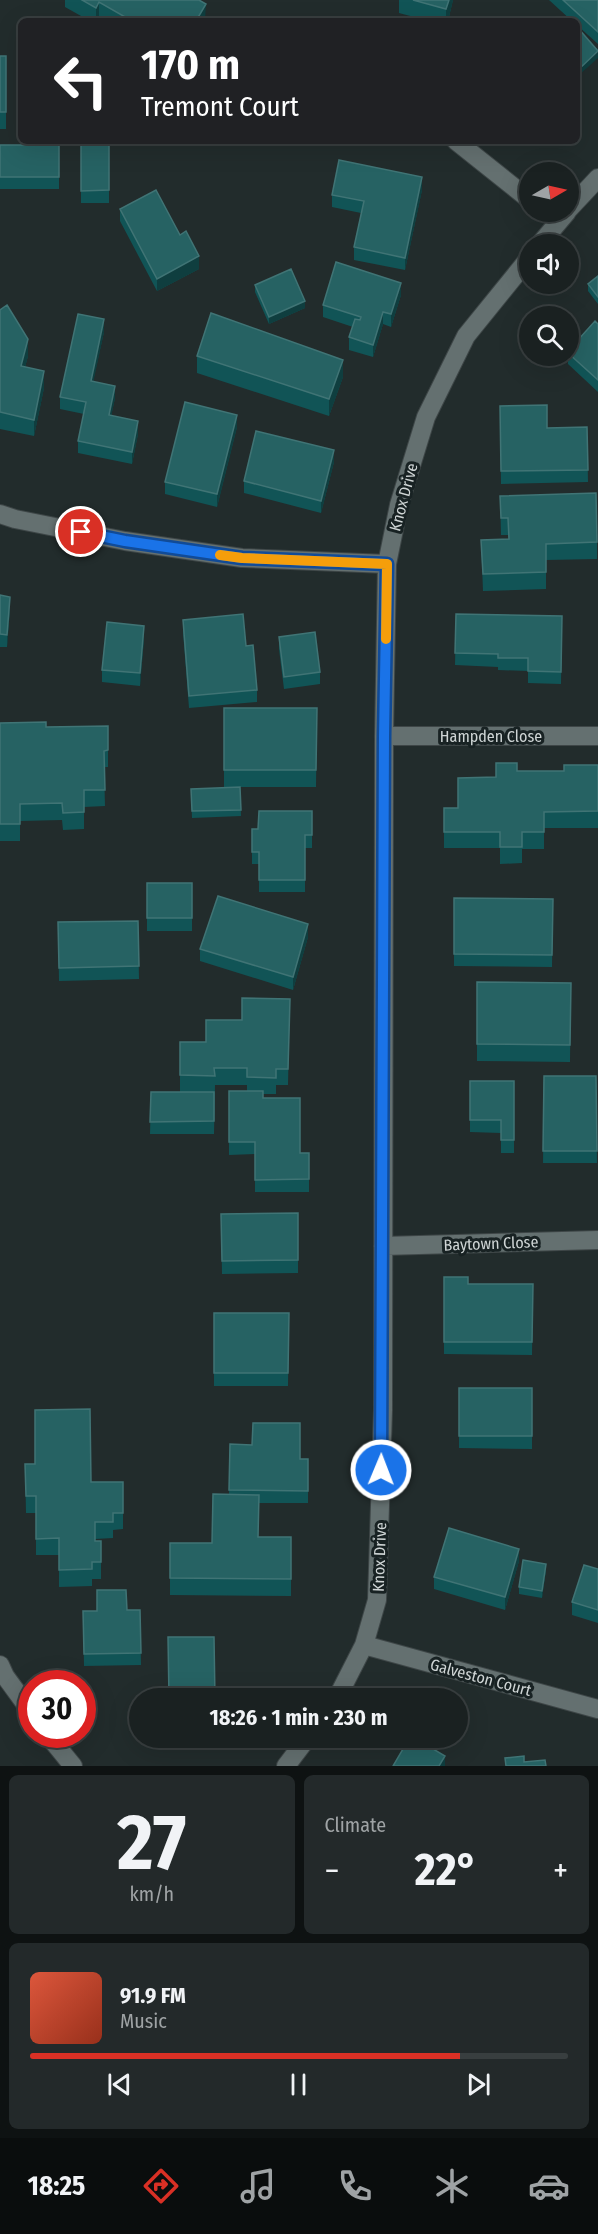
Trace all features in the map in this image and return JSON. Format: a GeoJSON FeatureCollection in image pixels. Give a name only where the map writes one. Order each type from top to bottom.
{"type":"FeatureCollection","features":[{"type":"Feature","properties":{"kind":"street"},"geometry":{"type":"LineString","coordinates":[[460,144],[519,191]]}},
{"type":"Feature","properties":{"kind":"street"},"geometry":{"type":"LineString","coordinates":[[579,196],[598,178]]}},
{"type":"Feature","properties":{"kind":"street","name":"Knox Drive"},"geometry":{"type":"LineString","coordinates":[[342,1688],[364,1645],[377,1599],[383,1410],[384,736],[387,564],[399,505],[426,417],[466,336],[519,271]]}},
{"type":"Feature","properties":{"kind":"street"},"geometry":{"type":"LineString","coordinates":[[0,514],[125,541],[242,558],[387,564]]}},
{"type":"Feature","properties":{"kind":"street","name":"Hampden Close"},"geometry":{"type":"LineString","coordinates":[[384,736],[598,736]]}},
{"type":"Feature","properties":{"kind":"street","name":"Baytown Close"},"geometry":{"type":"LineString","coordinates":[[383,1246],[598,1240]]}},
{"type":"Feature","properties":{"kind":"street","name":"Galveston Court"},"geometry":{"type":"LineString","coordinates":[[364,1645],[598,1709]]}},
{"type":"Feature","properties":{"kind":"street"},"geometry":{"type":"LineString","coordinates":[[0,1665],[18,1694]]}},
{"type":"Feature","properties":{"kind":"street"},"geometry":{"type":"LineString","coordinates":[[58,1748],[73,1766]]}},
{"type":"Feature","properties":{"kind":"street"},"geometry":{"type":"LineString","coordinates":[[286,1766],[300,1748]]}},
{"type":"Feature","properties":{"kind":"building"},"geometry":{"type":"Polygon","coordinates":[[[82,0],[199,0],[206,4],[198,18],[127,18],[99,2],[96,8],[82,0]]]}},
{"type":"Feature","properties":{"kind":"building"},"geometry":{"type":"Polygon","coordinates":[[[413,0],[449,0],[446,9],[413,0]]]}},
{"type":"Feature","properties":{"kind":"building"},"geometry":{"type":"Polygon","coordinates":[[[563,0],[598,0],[598,32],[563,0]]]}},
{"type":"Feature","properties":{"kind":"building"},"geometry":{"type":"Polygon","coordinates":[[[580,30],[598,51],[580,68],[580,30]]]}},
{"type":"Feature","properties":{"kind":"building"},"geometry":{"type":"Polygon","coordinates":[[[0,56],[6,56],[6,112],[0,112],[0,56]]]}},
{"type":"Feature","properties":{"kind":"building"},"geometry":{"type":"Polygon","coordinates":[[[81,144],[109,144],[109,190],[81,191],[81,144]]]}},
{"type":"Feature","properties":{"kind":"building"},"geometry":{"type":"Polygon","coordinates":[[[0,145],[59,145],[59,177],[0,177],[0,145]]]}},
{"type":"Feature","properties":{"kind":"building"},"geometry":{"type":"Polygon","coordinates":[[[339,160],[422,177],[405,258],[354,247],[364,201],[332,195],[339,160]]]}},
{"type":"Feature","properties":{"kind":"building"},"geometry":{"type":"Polygon","coordinates":[[[156,190],[180,235],[186,231],[199,256],[157,279],[120,209],[156,190]]]}},
{"type":"Feature","properties":{"kind":"building"},"geometry":{"type":"Polygon","coordinates":[[[336,262],[401,283],[391,314],[383,312],[373,345],[349,337],[355,319],[360,320],[361,317],[323,305],[336,262]]]}},
{"type":"Feature","properties":{"kind":"building"},"geometry":{"type":"Polygon","coordinates":[[[291,269],[305,301],[269,317],[255,285],[291,269]]]}},
{"type":"Feature","properties":{"kind":"building"},"geometry":{"type":"Polygon","coordinates":[[[598,276],[598,297],[588,284],[598,276]]]}},
{"type":"Feature","properties":{"kind":"building"},"geometry":{"type":"Polygon","coordinates":[[[7,305],[28,339],[21,366],[44,371],[34,420],[0,412],[0,310],[7,305]]]}},
{"type":"Feature","properties":{"kind":"building"},"geometry":{"type":"Polygon","coordinates":[[[211,313],[343,360],[329,399],[197,356],[211,313]]]}},
{"type":"Feature","properties":{"kind":"building"},"geometry":{"type":"Polygon","coordinates":[[[78,314],[104,319],[91,381],[115,386],[109,415],[138,421],[132,452],[78,441],[86,402],[60,397],[78,314]]]}},
{"type":"Feature","properties":{"kind":"building"},"geometry":{"type":"Polygon","coordinates":[[[595,321],[598,324],[598,380],[579,363],[579,339],[595,321]]]}},
{"type":"Feature","properties":{"kind":"building"},"geometry":{"type":"Polygon","coordinates":[[[185,402],[237,415],[217,494],[165,482],[185,402]]]}},
{"type":"Feature","properties":{"kind":"building"},"geometry":{"type":"Polygon","coordinates":[[[547,405],[547,428],[587,427],[588,470],[501,471],[500,406],[547,405]]]}},
{"type":"Feature","properties":{"kind":"building"},"geometry":{"type":"Polygon","coordinates":[[[256,431],[334,450],[321,501],[244,481],[256,431]]]}},
{"type":"Feature","properties":{"kind":"building"},"geometry":{"type":"Polygon","coordinates":[[[596,493],[597,542],[546,544],[546,572],[483,574],[481,540],[509,539],[508,518],[501,518],[500,496],[596,493]]]}},
{"type":"Feature","properties":{"kind":"building"},"geometry":{"type":"Polygon","coordinates":[[[0,595],[10,597],[7,635],[0,634],[0,595]]]}},
{"type":"Feature","properties":{"kind":"building"},"geometry":{"type":"Polygon","coordinates":[[[243,614],[246,646],[253,645],[257,690],[189,696],[183,620],[243,614]]]}},
{"type":"Feature","properties":{"kind":"building"},"geometry":{"type":"Polygon","coordinates":[[[456,614],[562,616],[561,672],[528,671],[528,658],[498,658],[498,654],[455,653],[456,614]]]}},
{"type":"Feature","properties":{"kind":"building"},"geometry":{"type":"Polygon","coordinates":[[[107,622],[144,626],[140,673],[102,670],[107,622]]]}},
{"type":"Feature","properties":{"kind":"building"},"geometry":{"type":"Polygon","coordinates":[[[315,632],[320,672],[284,677],[279,637],[315,632]]]}},
{"type":"Feature","properties":{"kind":"building"},"geometry":{"type":"Polygon","coordinates":[[[224,708],[317,708],[316,770],[224,770],[224,708]]]}},
{"type":"Feature","properties":{"kind":"building"},"geometry":{"type":"Polygon","coordinates":[[[46,722],[46,727],[108,726],[108,750],[104,751],[105,790],[84,790],[84,812],[63,813],[62,803],[20,804],[20,824],[0,824],[0,723],[46,722]]]}},
{"type":"Feature","properties":{"kind":"building"},"geometry":{"type":"Polygon","coordinates":[[[496,763],[517,763],[517,771],[564,771],[564,765],[598,765],[598,811],[544,812],[544,832],[522,832],[522,847],[500,847],[500,832],[444,832],[444,808],[458,808],[458,778],[496,777],[496,763]]]}},
{"type":"Feature","properties":{"kind":"building"},"geometry":{"type":"Polygon","coordinates":[[[240,787],[241,810],[192,811],[191,789],[240,787]]]}},
{"type":"Feature","properties":{"kind":"building"},"geometry":{"type":"Polygon","coordinates":[[[259,811],[312,811],[312,835],[305,835],[305,880],[259,880],[259,852],[252,852],[252,829],[258,829],[259,811]]]}},
{"type":"Feature","properties":{"kind":"building"},"geometry":{"type":"Polygon","coordinates":[[[147,883],[192,883],[192,918],[147,918],[147,883]]]}},
{"type":"Feature","properties":{"kind":"building"},"geometry":{"type":"Polygon","coordinates":[[[218,896],[308,924],[293,977],[200,949],[218,896]]]}},
{"type":"Feature","properties":{"kind":"building"},"geometry":{"type":"Polygon","coordinates":[[[454,898],[553,899],[552,955],[454,954],[454,898]]]}},
{"type":"Feature","properties":{"kind":"building"},"geometry":{"type":"Polygon","coordinates":[[[138,921],[139,966],[59,968],[58,922],[138,921]]]}},
{"type":"Feature","properties":{"kind":"building"},"geometry":{"type":"Polygon","coordinates":[[[477,982],[571,983],[570,1045],[477,1044],[477,982]]]}},
{"type":"Feature","properties":{"kind":"building"},"geometry":{"type":"Polygon","coordinates":[[[242,998],[290,999],[288,1069],[276,1069],[276,1078],[247,1077],[247,1068],[214,1068],[215,1076],[180,1075],[180,1042],[206,1042],[206,1020],[242,1020],[242,998]]]}},
{"type":"Feature","properties":{"kind":"building"},"geometry":{"type":"Polygon","coordinates":[[[544,1076],[596,1076],[597,1151],[543,1151],[544,1076]]]}},
{"type":"Feature","properties":{"kind":"building"},"geometry":{"type":"Polygon","coordinates":[[[470,1081],[514,1081],[514,1140],[501,1140],[501,1120],[470,1120],[470,1081]]]}},
{"type":"Feature","properties":{"kind":"building"},"geometry":{"type":"Polygon","coordinates":[[[229,1091],[263,1091],[263,1098],[300,1098],[300,1153],[309,1153],[309,1179],[255,1180],[255,1142],[229,1142],[229,1091]]]}},
{"type":"Feature","properties":{"kind":"building"},"geometry":{"type":"Polygon","coordinates":[[[151,1092],[214,1092],[214,1121],[150,1122],[151,1092]]]}},
{"type":"Feature","properties":{"kind":"building"},"geometry":{"type":"Polygon","coordinates":[[[298,1213],[298,1260],[222,1261],[221,1214],[298,1213]]]}},
{"type":"Feature","properties":{"kind":"building"},"geometry":{"type":"Polygon","coordinates":[[[444,1277],[468,1277],[468,1284],[533,1284],[532,1342],[444,1342],[444,1277]]]}},
{"type":"Feature","properties":{"kind":"building"},"geometry":{"type":"Polygon","coordinates":[[[214,1313],[289,1313],[288,1373],[214,1373],[214,1313]]]}},
{"type":"Feature","properties":{"kind":"building"},"geometry":{"type":"Polygon","coordinates":[[[459,1388],[532,1388],[532,1436],[459,1436],[459,1388]]]}},
{"type":"Feature","properties":{"kind":"building"},"geometry":{"type":"Polygon","coordinates":[[[90,1409],[91,1482],[123,1482],[123,1513],[113,1513],[113,1522],[95,1522],[95,1541],[101,1541],[101,1562],[92,1562],[92,1569],[59,1570],[59,1538],[36,1539],[36,1496],[26,1496],[25,1464],[35,1464],[35,1410],[90,1409]]]}},
{"type":"Feature","properties":{"kind":"building"},"geometry":{"type":"Polygon","coordinates":[[[253,1423],[300,1423],[300,1459],[308,1459],[308,1491],[229,1490],[230,1444],[252,1445],[253,1423]]]}},
{"type":"Feature","properties":{"kind":"building"},"geometry":{"type":"Polygon","coordinates":[[[213,1494],[259,1495],[258,1537],[291,1537],[291,1579],[170,1578],[170,1543],[212,1543],[213,1494]]]}},
{"type":"Feature","properties":{"kind":"building"},"geometry":{"type":"Polygon","coordinates":[[[449,1528],[519,1549],[505,1597],[434,1577],[449,1528]]]}},
{"type":"Feature","properties":{"kind":"building"},"geometry":{"type":"Polygon","coordinates":[[[523,1560],[546,1564],[542,1591],[519,1587],[523,1560]]]}},
{"type":"Feature","properties":{"kind":"building"},"geometry":{"type":"Polygon","coordinates":[[[584,1565],[598,1569],[598,1610],[572,1602],[584,1565]]]}},
{"type":"Feature","properties":{"kind":"building"},"geometry":{"type":"Polygon","coordinates":[[[97,1590],[126,1590],[127,1610],[140,1610],[141,1653],[84,1654],[83,1611],[97,1611],[97,1590]]]}},
{"type":"Feature","properties":{"kind":"building"},"geometry":{"type":"Polygon","coordinates":[[[168,1637],[214,1637],[215,1688],[169,1688],[168,1637]]]}},
{"type":"Feature","properties":{"kind":"building"},"geometry":{"type":"Polygon","coordinates":[[[404,1748],[432,1748],[445,1756],[439,1766],[393,1766],[404,1748]]]}},
{"type":"Feature","properties":{"kind":"building"},"geometry":{"type":"Polygon","coordinates":[[[524,1756],[524,1762],[545,1760],[546,1766],[506,1766],[505,1758],[524,1756]]]}},
{"type":"Feature","properties":{"kind":"slow traffic"},"geometry":{"type":"LineString","coordinates":[[220,555],[242,558],[387,564],[386,639]]}},
{"type":"Feature","properties":{"kind":"route"},"geometry":{"type":"LineString","coordinates":[[81,532],[125,541],[242,558],[387,564],[384,736],[381,1470]]}}]}
